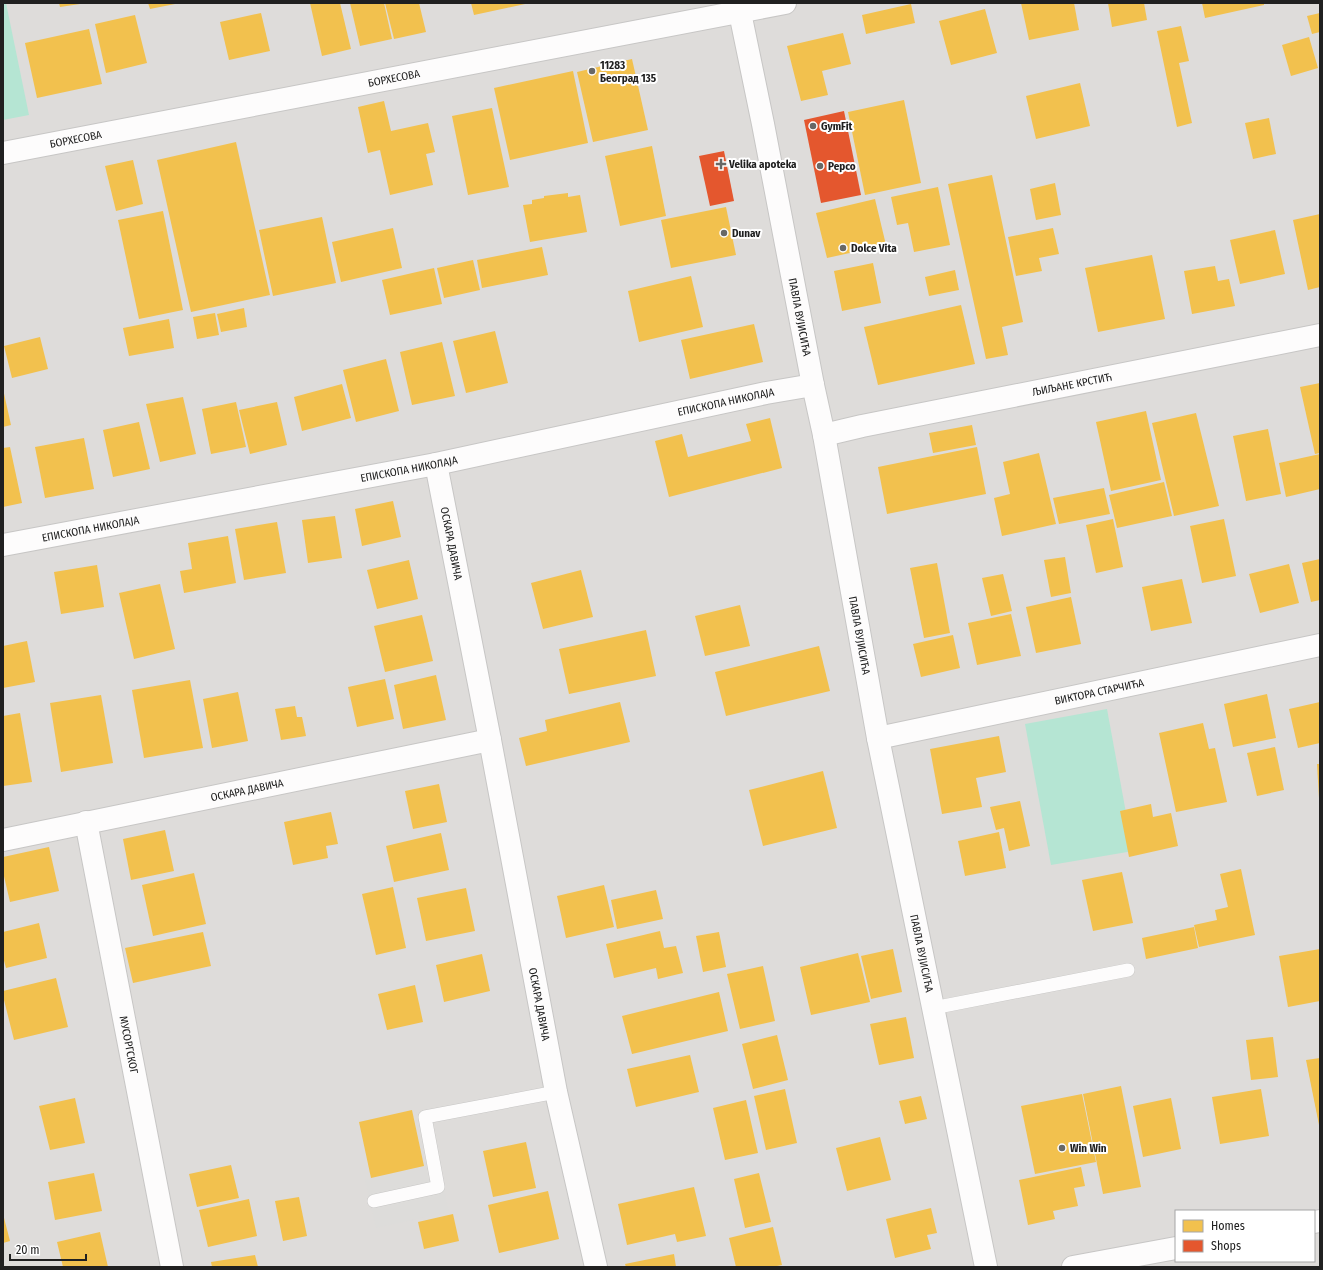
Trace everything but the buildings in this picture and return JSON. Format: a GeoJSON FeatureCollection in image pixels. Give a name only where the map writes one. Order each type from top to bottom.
{"type":"FeatureCollection","features":[{"type":"Feature","properties":{"kind":"street","name":"БОРХЕСОВА"},"geometry":{"type":"LineString","coordinates":[[3,153],[739,8],[785,3]]}},
{"type":"Feature","properties":{"kind":"street","name":"ПАВЛА ВУЈИСИЋА"},"geometry":{"type":"LineString","coordinates":[[739,8],[824,435],[878,738],[986,1267]]}},
{"type":"Feature","properties":{"kind":"street","name":"ЉИЉАНЕ КРСТИЋ"},"geometry":{"type":"LineString","coordinates":[[824,435],[862,426],[1320,335]]}},
{"type":"Feature","properties":{"kind":"street","name":"ЕПИСКОПА НИКОЛАЈА"},"geometry":{"type":"LineString","coordinates":[[3,545],[436,464],[766,393],[813,385]]}},
{"type":"Feature","properties":{"kind":"street","name":"ОСКАРА ДАВИЧА"},"geometry":{"type":"LineString","coordinates":[[436,464],[490,740],[556,1092],[596,1267]]}},
{"type":"Feature","properties":{"kind":"street","name":"ВИКТОРА СТАРЧИЋА"},"geometry":{"type":"LineString","coordinates":[[878,738],[1320,645]]}},
{"type":"Feature","properties":{"kind":"street","name":"ОСКАРА ДАВИЧА"},"geometry":{"type":"LineString","coordinates":[[3,840],[490,740]]}},
{"type":"Feature","properties":{"kind":"street","name":"МУСОРГСКОГ"},"geometry":{"type":"LineString","coordinates":[[86,822],[172,1267]]}},
{"type":"Feature","properties":{"kind":"street"},"geometry":{"type":"LineString","coordinates":[[1073,1267],[1175,1248]]}},
{"type":"Feature","properties":{"kind":"lane"},"geometry":{"type":"LineString","coordinates":[[933,1008],[1128,970]]}},
{"type":"Feature","properties":{"kind":"lane"},"geometry":{"type":"LineString","coordinates":[[374,1201],[438,1187],[425,1118],[556,1092]]}},
{"type":"Feature","properties":{"kind":"shaded area"},"geometry":{"type":"Polygon","coordinates":[[[3,3],[1320,3],[1320,1267],[3,1267],[3,3]]]}},
{"type":"Feature","properties":{"kind":"shaded area"},"geometry":{"type":"Polygon","coordinates":[[[438,1164],[449,1212],[376,1228],[365,1180],[438,1164]]]}},
{"type":"Feature","properties":{"kind":"green space"},"geometry":{"type":"Polygon","coordinates":[[[3,3],[6,3],[29,115],[3,120],[3,3]]]}},
{"type":"Feature","properties":{"kind":"green space"},"geometry":{"type":"Polygon","coordinates":[[[1107,709],[1133,851],[1051,865],[1025,724],[1107,709]]]}},
{"type":"Feature","properties":{"kind":"place","name":"11283 Београд 135"},"geometry":{"type":"Point","coordinates":[592,71]}},
{"type":"Feature","properties":{"kind":"place","name":"GymFit"},"geometry":{"type":"Point","coordinates":[813,126]}},
{"type":"Feature","properties":{"kind":"place","name":"Velika apoteka"},"geometry":{"type":"Point","coordinates":[721,164]}},
{"type":"Feature","properties":{"kind":"place","name":"Pepco"},"geometry":{"type":"Point","coordinates":[820,166]}},
{"type":"Feature","properties":{"kind":"place","name":"Dunav"},"geometry":{"type":"Point","coordinates":[724,233]}},
{"type":"Feature","properties":{"kind":"place","name":"Dolce Vita"},"geometry":{"type":"Point","coordinates":[843,248]}},
{"type":"Feature","properties":{"kind":"place","name":"Win Win"},"geometry":{"type":"Point","coordinates":[1062,1148]}}]}
